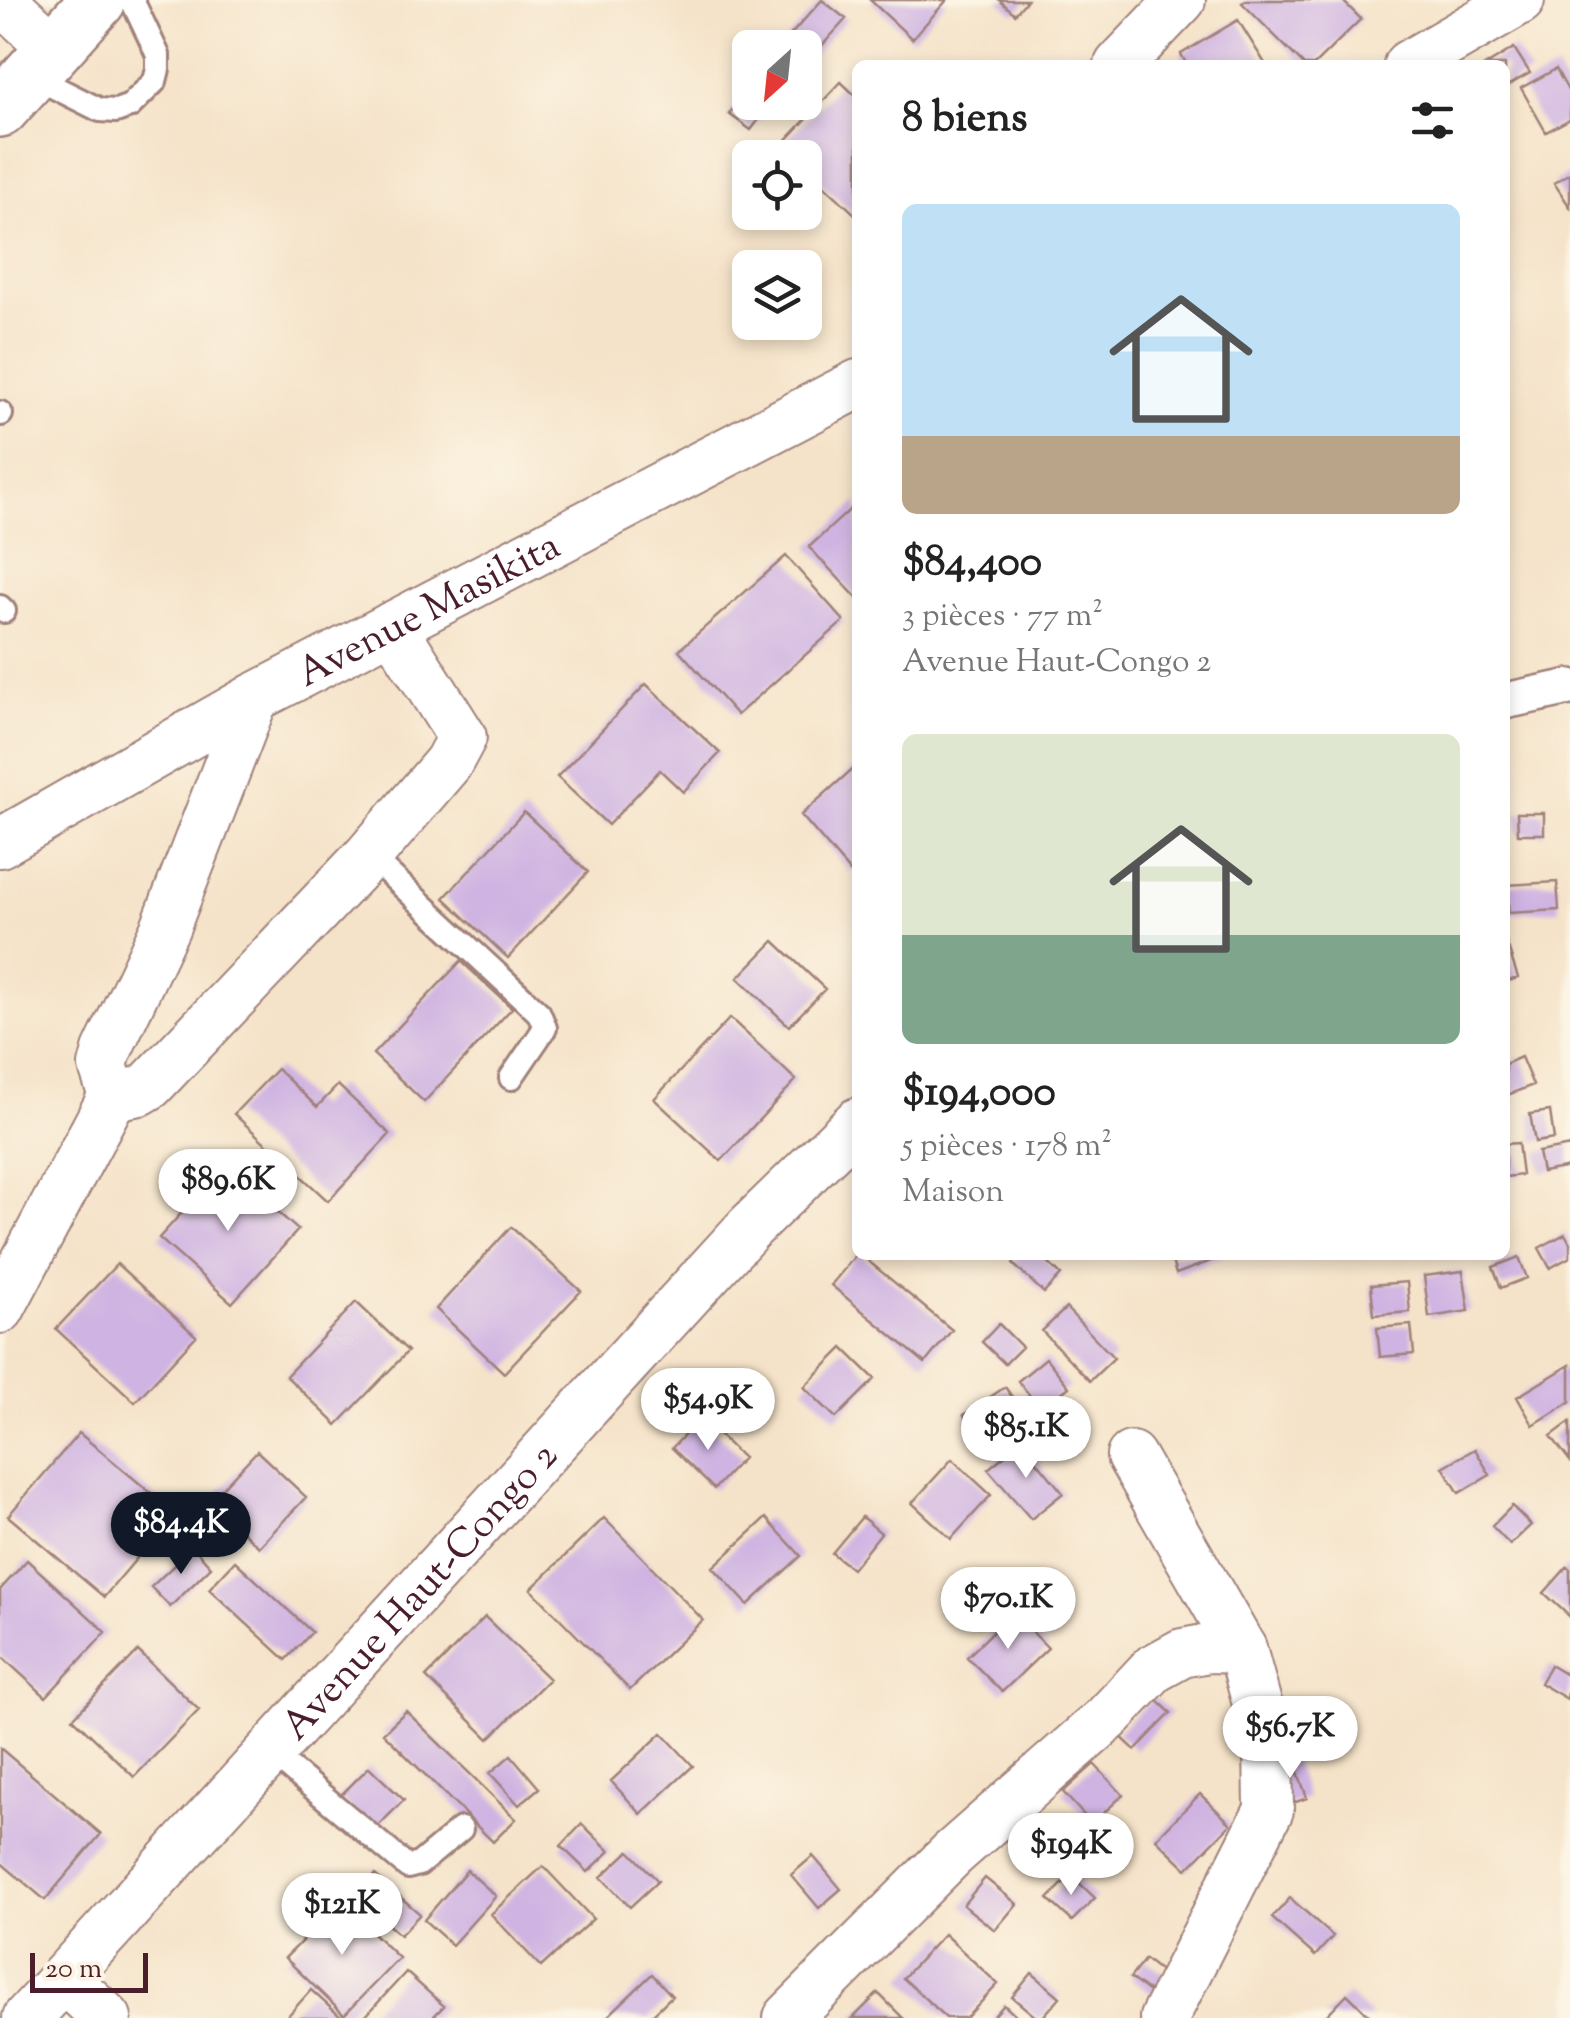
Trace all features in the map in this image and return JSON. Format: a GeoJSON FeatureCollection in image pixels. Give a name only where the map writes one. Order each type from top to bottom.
{"type":"FeatureCollection","features":[{"type":"Feature","properties":{"kind":"main road"},"geometry":{"type":"LineString","coordinates":[[28,77],[98,0]]}},
{"type":"Feature","properties":{"kind":"street"},"geometry":{"type":"LineString","coordinates":[[2,0],[28,77]]}},
{"type":"Feature","properties":{"kind":"street"},"geometry":{"type":"LineString","coordinates":[[1123,60],[1181,0]]}},
{"type":"Feature","properties":{"kind":"street"},"geometry":{"type":"LineString","coordinates":[[1417,60],[1520,0]]}},
{"type":"Feature","properties":{"kind":"street","name":"Avenue Masikita"},"geometry":{"type":"LineString","coordinates":[[0,843],[254,698],[852,384]]}},
{"type":"Feature","properties":{"kind":"street"},"geometry":{"type":"LineString","coordinates":[[113,1096],[140,1092],[150,1085],[370,855],[448,762],[462,737],[392,626]]}},
{"type":"Feature","properties":{"kind":"street"},"geometry":{"type":"LineString","coordinates":[[1510,700],[1570,687]]}},
{"type":"Feature","properties":{"kind":"street"},"geometry":{"type":"LineString","coordinates":[[3,1298],[113,1096],[102,1066],[107,1051],[166,928],[254,698]]}},
{"type":"Feature","properties":{"kind":"street","name":"Avenue Haut-Congo 2"},"geometry":{"type":"LineString","coordinates":[[27,2018],[749,1228],[852,1128]]}},
{"type":"Feature","properties":{"kind":"street"},"geometry":{"type":"LineString","coordinates":[[1131,1456],[1242,1649],[1268,1744],[1269,1810],[1164,2018]]}},
{"type":"Feature","properties":{"kind":"street"},"geometry":{"type":"LineString","coordinates":[[788,2018],[952,1854],[1107,1718],[1153,1669],[1182,1653],[1209,1648],[1242,1649]]}},
{"type":"Feature","properties":{"kind":"street"},"geometry":{"type":"LineString","coordinates":[[64,1978],[107,2018]]}},
{"type":"Feature","properties":{"kind":"lane"},"geometry":{"type":"LineString","coordinates":[[28,77],[100,110],[116,111],[130,106],[155,81],[158,69],[158,55],[132,0]]}},
{"type":"Feature","properties":{"kind":"lane"},"geometry":{"type":"LineString","coordinates":[[370,855],[539,1014],[546,1028],[511,1078]]}},
{"type":"Feature","properties":{"kind":"lane"},"geometry":{"type":"LineString","coordinates":[[270,1752],[408,1867],[419,1864],[461,1829]]}},
{"type":"Feature","properties":{"kind":"building"},"geometry":{"type":"Polygon","coordinates":[[[822,0],[846,19],[822,46],[822,30],[795,30],[822,0]]]}},
{"type":"Feature","properties":{"kind":"building"},"geometry":{"type":"Polygon","coordinates":[[[870,0],[947,0],[912,39],[870,0]]]}},
{"type":"Feature","properties":{"kind":"building"},"geometry":{"type":"Polygon","coordinates":[[[999,0],[1027,0],[1015,14],[999,0]]]}},
{"type":"Feature","properties":{"kind":"building"},"geometry":{"type":"Polygon","coordinates":[[[1342,0],[1361,19],[1319,60],[1299,60],[1242,3],[1342,0]]]}},
{"type":"Feature","properties":{"kind":"building"},"geometry":{"type":"Polygon","coordinates":[[[1238,20],[1263,60],[1184,60],[1181,54],[1238,20]]]}},
{"type":"Feature","properties":{"kind":"building"},"geometry":{"type":"Polygon","coordinates":[[[1514,48],[1530,73],[1510,84],[1510,60],[1494,60],[1514,48]]]}},
{"type":"Feature","properties":{"kind":"building"},"geometry":{"type":"Polygon","coordinates":[[[1556,69],[1570,94],[1570,119],[1546,132],[1521,88],[1556,69]]]}},
{"type":"Feature","properties":{"kind":"building"},"geometry":{"type":"Polygon","coordinates":[[[841,82],[852,92],[852,211],[822,184],[822,140],[787,140],[805,120],[822,120],[822,102],[841,82]]]}},
{"type":"Feature","properties":{"kind":"building"},"geometry":{"type":"Polygon","coordinates":[[[737,120],[758,120],[751,130],[737,120]]]}},
{"type":"Feature","properties":{"kind":"building"},"geometry":{"type":"Polygon","coordinates":[[[1570,173],[1570,207],[1554,183],[1570,173]]]}},
{"type":"Feature","properties":{"kind":"building"},"geometry":{"type":"Polygon","coordinates":[[[852,508],[852,593],[809,547],[852,508]]]}},
{"type":"Feature","properties":{"kind":"building"},"geometry":{"type":"Polygon","coordinates":[[[786,556],[844,621],[737,715],[679,650],[786,556]]]}},
{"type":"Feature","properties":{"kind":"building"},"geometry":{"type":"Polygon","coordinates":[[[646,684],[720,753],[683,792],[660,770],[608,825],[557,777],[646,684]]]}},
{"type":"Feature","properties":{"kind":"building"},"geometry":{"type":"Polygon","coordinates":[[[852,769],[852,870],[850,872],[801,815],[852,769]]]}},
{"type":"Feature","properties":{"kind":"building"},"geometry":{"type":"Polygon","coordinates":[[[524,812],[588,872],[508,958],[444,898],[524,812]]]}},
{"type":"Feature","properties":{"kind":"building"},"geometry":{"type":"Polygon","coordinates":[[[1517,813],[1544,813],[1544,834],[1518,834],[1517,813]]]}},
{"type":"Feature","properties":{"kind":"building"},"geometry":{"type":"Polygon","coordinates":[[[1557,882],[1559,910],[1510,913],[1510,885],[1557,882]]]}},
{"type":"Feature","properties":{"kind":"building"},"geometry":{"type":"Polygon","coordinates":[[[774,941],[825,989],[789,1026],[738,978],[774,941]]]}},
{"type":"Feature","properties":{"kind":"building"},"geometry":{"type":"Polygon","coordinates":[[[1510,953],[1518,978],[1510,980],[1510,953]]]}},
{"type":"Feature","properties":{"kind":"building"},"geometry":{"type":"Polygon","coordinates":[[[461,961],[512,1008],[424,1102],[373,1054],[461,961]]]}},
{"type":"Feature","properties":{"kind":"building"},"geometry":{"type":"Polygon","coordinates":[[[730,1018],[796,1080],[721,1161],[654,1099],[730,1018]]]}},
{"type":"Feature","properties":{"kind":"building"},"geometry":{"type":"Polygon","coordinates":[[[1521,1057],[1533,1085],[1510,1094],[1510,1062],[1521,1057]]]}},
{"type":"Feature","properties":{"kind":"building"},"geometry":{"type":"Polygon","coordinates":[[[277,1069],[317,1107],[338,1085],[390,1134],[328,1201],[234,1114],[277,1069]]]}},
{"type":"Feature","properties":{"kind":"building"},"geometry":{"type":"Polygon","coordinates":[[[1550,1111],[1554,1139],[1535,1142],[1530,1114],[1550,1111]]]}},
{"type":"Feature","properties":{"kind":"building"},"geometry":{"type":"Polygon","coordinates":[[[1518,1143],[1522,1175],[1510,1176],[1510,1144],[1518,1143]]]}},
{"type":"Feature","properties":{"kind":"building"},"geometry":{"type":"Polygon","coordinates":[[[1570,1146],[1570,1167],[1542,1172],[1538,1152],[1570,1146]]]}},
{"type":"Feature","properties":{"kind":"building"},"geometry":{"type":"Polygon","coordinates":[[[225,1165],[298,1230],[232,1303],[159,1238],[225,1165]]]}},
{"type":"Feature","properties":{"kind":"building"},"geometry":{"type":"Polygon","coordinates":[[[511,1227],[581,1291],[504,1373],[436,1309],[511,1227]]]}},
{"type":"Feature","properties":{"kind":"building"},"geometry":{"type":"Polygon","coordinates":[[[1565,1234],[1570,1257],[1550,1268],[1539,1248],[1565,1234]]]}},
{"type":"Feature","properties":{"kind":"building"},"geometry":{"type":"Polygon","coordinates":[[[1519,1257],[1527,1278],[1501,1288],[1493,1267],[1519,1257]]]}},
{"type":"Feature","properties":{"kind":"building"},"geometry":{"type":"Polygon","coordinates":[[[852,1260],[867,1260],[952,1330],[925,1363],[831,1285],[852,1260]]]}},
{"type":"Feature","properties":{"kind":"building"},"geometry":{"type":"Polygon","coordinates":[[[1017,1260],[1045,1260],[1061,1275],[1044,1293],[1013,1264],[1017,1260]]]}},
{"type":"Feature","properties":{"kind":"building"},"geometry":{"type":"Polygon","coordinates":[[[1172,1260],[1214,1260],[1176,1274],[1172,1260]]]}},
{"type":"Feature","properties":{"kind":"building"},"geometry":{"type":"Polygon","coordinates":[[[117,1264],[196,1336],[135,1402],[56,1329],[117,1264]]]}},
{"type":"Feature","properties":{"kind":"building"},"geometry":{"type":"Polygon","coordinates":[[[1463,1271],[1469,1311],[1429,1317],[1424,1276],[1463,1271]]]}},
{"type":"Feature","properties":{"kind":"building"},"geometry":{"type":"Polygon","coordinates":[[[1407,1282],[1410,1312],[1374,1315],[1371,1285],[1407,1282]]]}},
{"type":"Feature","properties":{"kind":"building"},"geometry":{"type":"Polygon","coordinates":[[[356,1302],[408,1351],[337,1425],[286,1376],[356,1302]]]}},
{"type":"Feature","properties":{"kind":"building"},"geometry":{"type":"Polygon","coordinates":[[[1066,1308],[1114,1358],[1090,1381],[1042,1331],[1066,1308]]]}},
{"type":"Feature","properties":{"kind":"building"},"geometry":{"type":"Polygon","coordinates":[[[999,1324],[1022,1347],[1005,1364],[982,1342],[999,1324]]]}},
{"type":"Feature","properties":{"kind":"building"},"geometry":{"type":"Polygon","coordinates":[[[1411,1325],[1414,1354],[1380,1357],[1377,1328],[1411,1325]]]}},
{"type":"Feature","properties":{"kind":"building"},"geometry":{"type":"Polygon","coordinates":[[[843,1348],[875,1379],[836,1418],[804,1387],[843,1348]]]}},
{"type":"Feature","properties":{"kind":"building"},"geometry":{"type":"Polygon","coordinates":[[[1046,1358],[1069,1387],[1041,1409],[1018,1381],[1046,1358]]]}},
{"type":"Feature","properties":{"kind":"building"},"geometry":{"type":"Polygon","coordinates":[[[1570,1365],[1570,1402],[1533,1425],[1517,1397],[1570,1365]]]}},
{"type":"Feature","properties":{"kind":"building"},"geometry":{"type":"Polygon","coordinates":[[[1005,1387],[1029,1421],[989,1450],[964,1415],[1005,1387]]]}},
{"type":"Feature","properties":{"kind":"building"},"geometry":{"type":"Polygon","coordinates":[[[701,1418],[743,1458],[714,1489],[672,1448],[701,1418]]]}},
{"type":"Feature","properties":{"kind":"building"},"geometry":{"type":"Polygon","coordinates":[[[1570,1422],[1570,1461],[1551,1436],[1570,1422]]]}},
{"type":"Feature","properties":{"kind":"building"},"geometry":{"type":"Polygon","coordinates":[[[79,1433],[175,1513],[104,1597],[8,1516],[79,1433]]]}},
{"type":"Feature","properties":{"kind":"building"},"geometry":{"type":"Polygon","coordinates":[[[1021,1442],[1063,1493],[1031,1519],[988,1469],[1021,1442]]]}},
{"type":"Feature","properties":{"kind":"building"},"geometry":{"type":"Polygon","coordinates":[[[1475,1449],[1490,1475],[1459,1493],[1443,1467],[1475,1449]]]}},
{"type":"Feature","properties":{"kind":"building"},"geometry":{"type":"Polygon","coordinates":[[[257,1451],[306,1497],[259,1547],[210,1501],[257,1451]]]}},
{"type":"Feature","properties":{"kind":"building"},"geometry":{"type":"Polygon","coordinates":[[[952,1459],[991,1495],[951,1539],[912,1503],[952,1459]]]}},
{"type":"Feature","properties":{"kind":"building"},"geometry":{"type":"Polygon","coordinates":[[[1512,1506],[1531,1525],[1510,1545],[1492,1526],[1512,1506]]]}},
{"type":"Feature","properties":{"kind":"building"},"geometry":{"type":"Polygon","coordinates":[[[862,1517],[881,1533],[852,1569],[832,1553],[862,1517]]]}},
{"type":"Feature","properties":{"kind":"building"},"geometry":{"type":"Polygon","coordinates":[[[604,1518],[703,1620],[630,1690],[531,1589],[604,1518]]]}},
{"type":"Feature","properties":{"kind":"building"},"geometry":{"type":"Polygon","coordinates":[[[766,1518],[801,1556],[748,1605],[713,1567],[766,1518]]]}},
{"type":"Feature","properties":{"kind":"building"},"geometry":{"type":"Polygon","coordinates":[[[193,1547],[211,1567],[170,1607],[151,1587],[193,1547]]]}},
{"type":"Feature","properties":{"kind":"building"},"geometry":{"type":"Polygon","coordinates":[[[27,1560],[106,1632],[46,1697],[0,1655],[0,1590],[27,1560]]]}},
{"type":"Feature","properties":{"kind":"building"},"geometry":{"type":"Polygon","coordinates":[[[235,1561],[312,1632],[286,1660],[209,1589],[235,1561]]]}},
{"type":"Feature","properties":{"kind":"building"},"geometry":{"type":"Polygon","coordinates":[[[1567,1567],[1570,1569],[1570,1617],[1544,1593],[1567,1567]]]}},
{"type":"Feature","properties":{"kind":"building"},"geometry":{"type":"Polygon","coordinates":[[[1013,1612],[1048,1648],[1002,1692],[967,1657],[1013,1612]]]}},
{"type":"Feature","properties":{"kind":"building"},"geometry":{"type":"Polygon","coordinates":[[[485,1617],[549,1679],[489,1739],[426,1677],[485,1617]]]}},
{"type":"Feature","properties":{"kind":"building"},"geometry":{"type":"Polygon","coordinates":[[[138,1651],[199,1710],[134,1777],[73,1718],[138,1651]]]}},
{"type":"Feature","properties":{"kind":"building"},"geometry":{"type":"Polygon","coordinates":[[[1550,1665],[1570,1677],[1567,1699],[1540,1683],[1550,1665]]]}},
{"type":"Feature","properties":{"kind":"building"},"geometry":{"type":"Polygon","coordinates":[[[1154,1697],[1171,1713],[1135,1750],[1117,1733],[1154,1697]]]}},
{"type":"Feature","properties":{"kind":"building"},"geometry":{"type":"Polygon","coordinates":[[[406,1711],[516,1819],[493,1842],[383,1733],[406,1711]]]}},
{"type":"Feature","properties":{"kind":"building"},"geometry":{"type":"Polygon","coordinates":[[[662,1733],[693,1766],[641,1814],[611,1781],[662,1733]]]}},
{"type":"Feature","properties":{"kind":"building"},"geometry":{"type":"Polygon","coordinates":[[[0,1748],[101,1834],[45,1900],[0,1862],[0,1748]]]}},
{"type":"Feature","properties":{"kind":"building"},"geometry":{"type":"Polygon","coordinates":[[[511,1755],[539,1788],[519,1805],[490,1773],[511,1755]]]}},
{"type":"Feature","properties":{"kind":"building"},"geometry":{"type":"Polygon","coordinates":[[[1293,1758],[1307,1798],[1288,1805],[1274,1765],[1293,1758]]]}},
{"type":"Feature","properties":{"kind":"building"},"geometry":{"type":"Polygon","coordinates":[[[1094,1764],[1123,1795],[1092,1824],[1063,1792],[1094,1764]]]}},
{"type":"Feature","properties":{"kind":"building"},"geometry":{"type":"Polygon","coordinates":[[[369,1767],[404,1800],[373,1831],[339,1797],[369,1767]]]}},
{"type":"Feature","properties":{"kind":"building"},"geometry":{"type":"Polygon","coordinates":[[[1200,1794],[1231,1824],[1187,1869],[1156,1839],[1200,1794]]]}},
{"type":"Feature","properties":{"kind":"building"},"geometry":{"type":"Polygon","coordinates":[[[582,1824],[610,1851],[588,1872],[561,1846],[582,1824]]]}},
{"type":"Feature","properties":{"kind":"building"},"geometry":{"type":"Polygon","coordinates":[[[629,1851],[658,1881],[630,1907],[601,1877],[629,1851]]]}},
{"type":"Feature","properties":{"kind":"building"},"geometry":{"type":"Polygon","coordinates":[[[813,1856],[841,1889],[819,1908],[791,1875],[813,1856]]]}},
{"type":"Feature","properties":{"kind":"building"},"geometry":{"type":"Polygon","coordinates":[[[543,1866],[593,1919],[541,1967],[491,1914],[543,1866]]]}},
{"type":"Feature","properties":{"kind":"building"},"geometry":{"type":"Polygon","coordinates":[[[467,1870],[496,1896],[452,1945],[424,1920],[467,1870]]]}},
{"type":"Feature","properties":{"kind":"building"},"geometry":{"type":"Polygon","coordinates":[[[375,1875],[420,1914],[400,1935],[356,1897],[375,1875]]]}},
{"type":"Feature","properties":{"kind":"building"},"geometry":{"type":"Polygon","coordinates":[[[1071,1875],[1095,1898],[1072,1921],[1048,1899],[1071,1875]]]}},
{"type":"Feature","properties":{"kind":"building"},"geometry":{"type":"Polygon","coordinates":[[[985,1878],[1017,1904],[995,1930],[963,1905],[985,1878]]]}},
{"type":"Feature","properties":{"kind":"building"},"geometry":{"type":"Polygon","coordinates":[[[1290,1898],[1333,1936],[1315,1956],[1272,1918],[1290,1898]]]}},
{"type":"Feature","properties":{"kind":"building"},"geometry":{"type":"Polygon","coordinates":[[[341,1902],[399,1958],[344,2015],[285,1958],[341,1902]]]}},
{"type":"Feature","properties":{"kind":"building"},"geometry":{"type":"Polygon","coordinates":[[[944,1934],[998,1984],[966,2018],[946,2018],[903,1978],[944,1934]]]}},
{"type":"Feature","properties":{"kind":"building"},"geometry":{"type":"Polygon","coordinates":[[[1145,1959],[1173,1981],[1159,1999],[1130,1978],[1145,1959]]]}},
{"type":"Feature","properties":{"kind":"building"},"geometry":{"type":"Polygon","coordinates":[[[406,1972],[444,2006],[432,2018],[364,2018],[406,1972]]]}},
{"type":"Feature","properties":{"kind":"building"},"geometry":{"type":"Polygon","coordinates":[[[1032,1973],[1060,1997],[1042,2018],[1012,1997],[1032,1973]]]}},
{"type":"Feature","properties":{"kind":"building"},"geometry":{"type":"Polygon","coordinates":[[[652,1974],[672,1996],[649,2018],[606,2018],[652,1974]]]}},
{"type":"Feature","properties":{"kind":"building"},"geometry":{"type":"Polygon","coordinates":[[[311,1990],[342,2018],[286,2018],[311,1990]]]}},
{"type":"Feature","properties":{"kind":"building"},"geometry":{"type":"Polygon","coordinates":[[[878,1993],[903,2018],[853,2018],[878,1993]]]}},
{"type":"Feature","properties":{"kind":"building"},"geometry":{"type":"Polygon","coordinates":[[[1347,1994],[1372,2018],[1324,2018],[1347,1994]]]}},
{"type":"Feature","properties":{"kind":"building"},"geometry":{"type":"Polygon","coordinates":[[[1004,2005],[1018,2018],[992,2018],[1004,2005]]]}}]}
